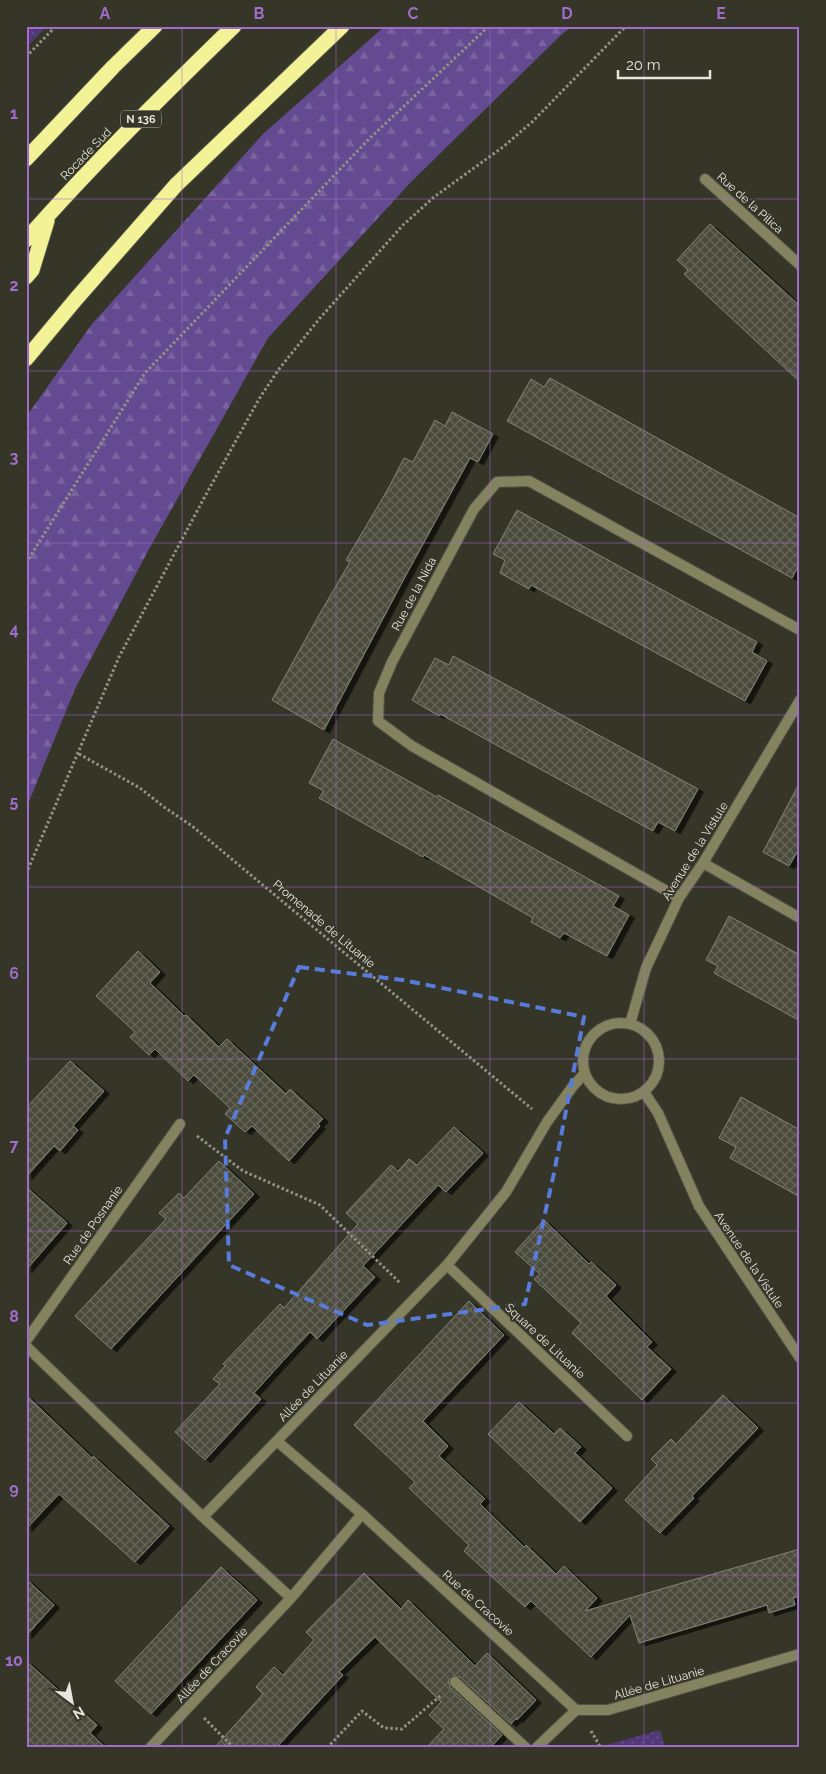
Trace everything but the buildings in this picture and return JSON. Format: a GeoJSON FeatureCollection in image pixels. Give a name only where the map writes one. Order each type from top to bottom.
{"type":"FeatureCollection","features":[{"type":"Feature","properties":{"kind":"highway"},"geometry":{"type":"LineString","coordinates":[[26,159],[113,66],[155,26]]}},
{"type":"Feature","properties":{"kind":"highway","name":"Rocade Sud"},"geometry":{"type":"LineString","coordinates":[[26,240],[144,116],[234,26]]}},
{"type":"Feature","properties":{"kind":"highway"},"geometry":{"type":"LineString","coordinates":[[26,360],[76,299],[176,185],[342,26]]}},
{"type":"Feature","properties":{"kind":"highway"},"geometry":{"type":"LineString","coordinates":[[26,277],[32,270],[50,213]]}},
{"type":"Feature","properties":{"kind":"street","name":"Rue de la Pilica"},"geometry":{"type":"LineString","coordinates":[[706,179],[800,265]]}},
{"type":"Feature","properties":{"kind":"street","name":"Rue de la Nida"},"geometry":{"type":"LineString","coordinates":[[678,898],[412,746],[378,721],[379,692],[392,662],[474,509],[496,482],[529,480],[800,630]]}},
{"type":"Feature","properties":{"kind":"street","name":"Avenue de la Vistule"},"geometry":{"type":"LineString","coordinates":[[630,1024],[646,968],[678,898],[703,863],[800,700]]}},
{"type":"Feature","properties":{"kind":"street"},"geometry":{"type":"LineString","coordinates":[[703,863],[800,918]]}},
{"type":"Feature","properties":{"kind":"street"},"geometry":{"type":"LineString","coordinates":[[623,1022],[630,1024],[646,1031],[653,1039],[660,1061],[658,1072],[644,1092],[622,1099],[610,1097],[599,1092],[591,1084],[585,1073],[583,1061],[585,1049],[591,1038],[600,1029],[611,1024],[623,1022]]}},
{"type":"Feature","properties":{"kind":"street","name":"Allée de Lituanie"},"geometry":{"type":"LineString","coordinates":[[203,1517],[278,1442],[446,1265],[506,1192],[547,1122],[573,1086],[585,1073]]}},
{"type":"Feature","properties":{"kind":"street","name":"Avenue de la Vistule"},"geometry":{"type":"LineString","coordinates":[[644,1092],[658,1113],[699,1206],[800,1358]]}},
{"type":"Feature","properties":{"kind":"street","name":"Rue de Posnanie"},"geometry":{"type":"LineString","coordinates":[[26,1341],[180,1124]]}},
{"type":"Feature","properties":{"kind":"street","name":"Square de Lituanie"},"geometry":{"type":"LineString","coordinates":[[446,1265],[627,1436]]}},
{"type":"Feature","properties":{"kind":"street"},"geometry":{"type":"LineString","coordinates":[[26,1346],[203,1517],[291,1598]]}},
{"type":"Feature","properties":{"kind":"street","name":"Rue de Cracovie"},"geometry":{"type":"LineString","coordinates":[[278,1442],[362,1514],[576,1710]]}},
{"type":"Feature","properties":{"kind":"street","name":"Allée de Cracovie"},"geometry":{"type":"LineString","coordinates":[[150,1748],[291,1598],[362,1514]]}},
{"type":"Feature","properties":{"kind":"street","name":"Allée de Lituanie"},"geometry":{"type":"LineString","coordinates":[[576,1710],[608,1710],[800,1654]]}},
{"type":"Feature","properties":{"kind":"street"},"geometry":{"type":"LineString","coordinates":[[455,1682],[526,1748]]}},
{"type":"Feature","properties":{"kind":"street"},"geometry":{"type":"LineString","coordinates":[[536,1748],[576,1710]]}},
{"type":"Feature","properties":{"kind":"path"},"geometry":{"type":"LineString","coordinates":[[26,57],[56,26]]}},
{"type":"Feature","properties":{"kind":"path"},"geometry":{"type":"LineString","coordinates":[[26,563],[145,373],[369,139],[490,26]]}},
{"type":"Feature","properties":{"kind":"path"},"geometry":{"type":"LineString","coordinates":[[26,874],[119,657],[259,399],[279,369],[320,318],[404,225],[434,198],[504,147],[532,122],[626,26]]}},
{"type":"Feature","properties":{"kind":"path","name":"Promenade de Lituanie"},"geometry":{"type":"LineString","coordinates":[[79,754],[140,788],[192,826],[547,1122]]}},
{"type":"Feature","properties":{"kind":"path"},"geometry":{"type":"LineString","coordinates":[[180,1124],[242,1171],[320,1205],[415,1297]]}},
{"type":"Feature","properties":{"kind":"path"},"geometry":{"type":"LineString","coordinates":[[327,1748],[362,1711],[384,1728],[402,1729],[455,1682]]}},
{"type":"Feature","properties":{"kind":"path"},"geometry":{"type":"LineString","coordinates":[[191,1705],[234,1748]]}},
{"type":"Feature","properties":{"kind":"highlighted area"},"geometry":{"type":"Polygon","coordinates":[[[299,967],[403,980],[584,1017],[554,1173],[525,1304],[367,1325],[229,1265],[225,1138],[299,967]]]}},
{"type":"Feature","properties":{"kind":"shaded area"},"geometry":{"type":"Polygon","coordinates":[[[26,26],[47,26],[26,48],[26,26]]]}},
{"type":"Feature","properties":{"kind":"shaded area"},"geometry":{"type":"Polygon","coordinates":[[[660,1730],[665,1748],[596,1748],[660,1730]]]}},
{"type":"Feature","properties":{"kind":"green space"},"geometry":{"type":"Polygon","coordinates":[[[385,26],[572,26],[411,182],[268,338],[148,551],[75,689],[26,809],[26,417],[92,324],[263,134],[385,26]]]}}]}
